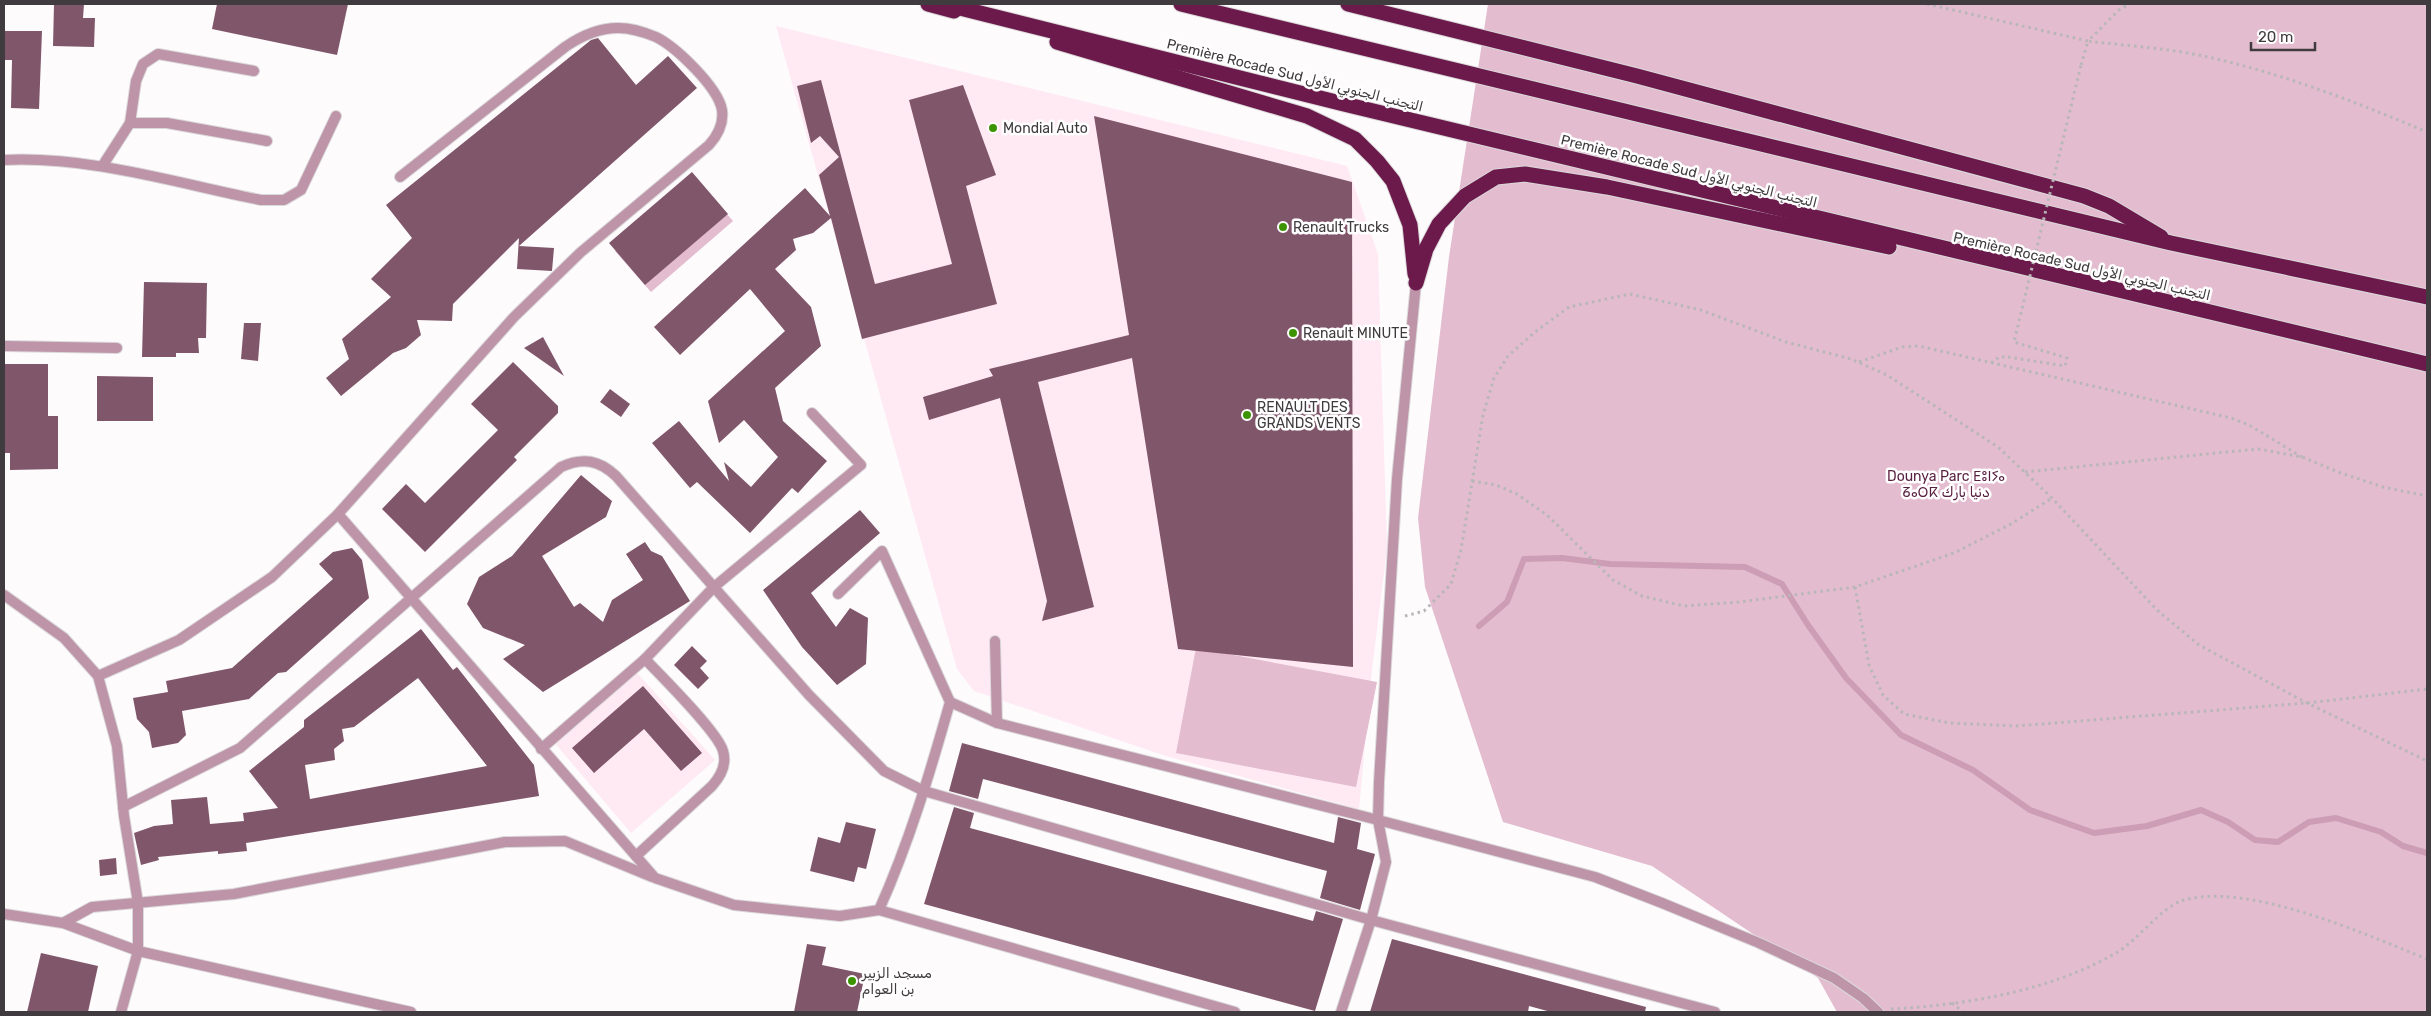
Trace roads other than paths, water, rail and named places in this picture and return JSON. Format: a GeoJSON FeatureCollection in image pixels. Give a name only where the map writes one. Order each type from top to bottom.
{"type":"FeatureCollection","features":[{"type":"Feature","properties":{"kind":"highway"},"geometry":{"type":"LineString","coordinates":[[928,4],[1307,116],[1354,138],[1378,161],[1393,181],[1402,201],[1410,225],[1416,283]]}},
{"type":"Feature","properties":{"kind":"highway","name":"Première Rocade Sud التجنب الجنوبي الأول"},"geometry":{"type":"LineString","coordinates":[[944,4],[1344,104],[2427,364]]}},
{"type":"Feature","properties":{"kind":"highway"},"geometry":{"type":"LineString","coordinates":[[1181,4],[2171,243],[2427,297]]}},
{"type":"Feature","properties":{"kind":"highway"},"geometry":{"type":"LineString","coordinates":[[1348,4],[1638,76],[2084,196],[2125,214],[2171,243]]}},
{"type":"Feature","properties":{"kind":"highway"},"geometry":{"type":"LineString","coordinates":[[1416,283],[1426,249],[1439,224],[1465,196],[1496,177],[1525,174],[1607,187],[2255,324]]}},
{"type":"Feature","properties":{"kind":"street"},"geometry":{"type":"LineString","coordinates":[[98,676],[179,640],[272,577],[338,514],[521,311],[581,252],[709,146],[720,129],[722,110],[715,92],[700,75],[672,48],[656,37],[638,30],[619,28],[599,30],[581,36],[565,47],[400,177]]}},
{"type":"Feature","properties":{"kind":"street"},"geometry":{"type":"LineString","coordinates":[[103,165],[130,124],[136,81],[143,64],[158,54],[254,71]]}},
{"type":"Feature","properties":{"kind":"street"},"geometry":{"type":"LineString","coordinates":[[4,160],[40,158],[103,165],[261,200],[284,200],[301,190],[336,116]]}},
{"type":"Feature","properties":{"kind":"street"},"geometry":{"type":"LineString","coordinates":[[130,124],[167,123],[267,140]]}},
{"type":"Feature","properties":{"kind":"street"},"geometry":{"type":"LineString","coordinates":[[1341,1012],[1371,920],[1386,862],[1378,820],[1397,479],[1416,283]]}},
{"type":"Feature","properties":{"kind":"street"},"geometry":{"type":"LineString","coordinates":[[4,346],[117,348]]}},
{"type":"Feature","properties":{"kind":"street"},"geometry":{"type":"LineString","coordinates":[[541,748],[645,659],[714,587],[861,465],[812,413]]}},
{"type":"Feature","properties":{"kind":"street"},"geometry":{"type":"LineString","coordinates":[[123,807],[240,748],[562,467],[572,462],[585,460],[602,465],[616,476],[810,695],[884,771],[924,791],[1371,920],[1715,1012]]}},
{"type":"Feature","properties":{"kind":"street"},"geometry":{"type":"LineString","coordinates":[[338,514],[655,878]]}},
{"type":"Feature","properties":{"kind":"street"},"geometry":{"type":"LineString","coordinates":[[838,594],[882,551],[950,702],[924,791],[895,874],[879,910]]}},
{"type":"Feature","properties":{"kind":"street"},"geometry":{"type":"LineString","coordinates":[[4,596],[64,638],[98,676],[117,746],[123,807],[138,903],[138,951],[121,1012]]}},
{"type":"Feature","properties":{"kind":"street"},"geometry":{"type":"LineString","coordinates":[[995,641],[997,723]]}},
{"type":"Feature","properties":{"kind":"street"},"geometry":{"type":"LineString","coordinates":[[636,856],[719,779],[724,761],[719,742],[645,659]]}},
{"type":"Feature","properties":{"kind":"street"},"geometry":{"type":"LineString","coordinates":[[950,702],[997,723],[1378,820],[1603,880],[1801,961],[1834,978],[1863,998],[1877,1011]]}},
{"type":"Feature","properties":{"kind":"street"},"geometry":{"type":"LineString","coordinates":[[62,924],[92,907],[234,894],[505,842],[564,841],[655,878],[734,905],[840,916],[879,910],[1235,1012]]}},
{"type":"Feature","properties":{"kind":"street"},"geometry":{"type":"LineString","coordinates":[[4,914],[62,924],[138,951],[411,1012]]}},
{"type":"Feature","properties":{"kind":"waterway"},"geometry":{"type":"LineString","coordinates":[[1479,626],[1507,602],[1524,559],[1562,558],[1610,564],[1745,567],[1782,584],[1808,625],[1846,678],[1901,735],[1973,770],[2030,810],[2094,833],[2147,826],[2201,810],[2228,822],[2255,840],[2278,842],[2309,822],[2336,818],[2381,832],[2403,846],[2427,853]]}},
{"type":"Feature","properties":{"kind":"place","name":"Mondial Auto"},"geometry":{"type":"Point","coordinates":[993,128]}},
{"type":"Feature","properties":{"kind":"place","name":"Renault Trucks"},"geometry":{"type":"Point","coordinates":[1283,227]}},
{"type":"Feature","properties":{"kind":"place","name":"Renault MINUTE"},"geometry":{"type":"Point","coordinates":[1293,333]}},
{"type":"Feature","properties":{"kind":"place","name":"RENAULT DES GRANDS VENTS"},"geometry":{"type":"Point","coordinates":[1247,415]}},
{"type":"Feature","properties":{"kind":"place","name":"مسجد الزبير بن العوام"},"geometry":{"type":"Point","coordinates":[852,981]}},
{"type":"Feature","properties":{"kind":"park label","name":"Dounya Parc ⴹⵓⵏⵢⴰ ⵒⴰⵔⴽ دنيا بارك"},"geometry":{"type":"Point","coordinates":[1946,484]}}]}
